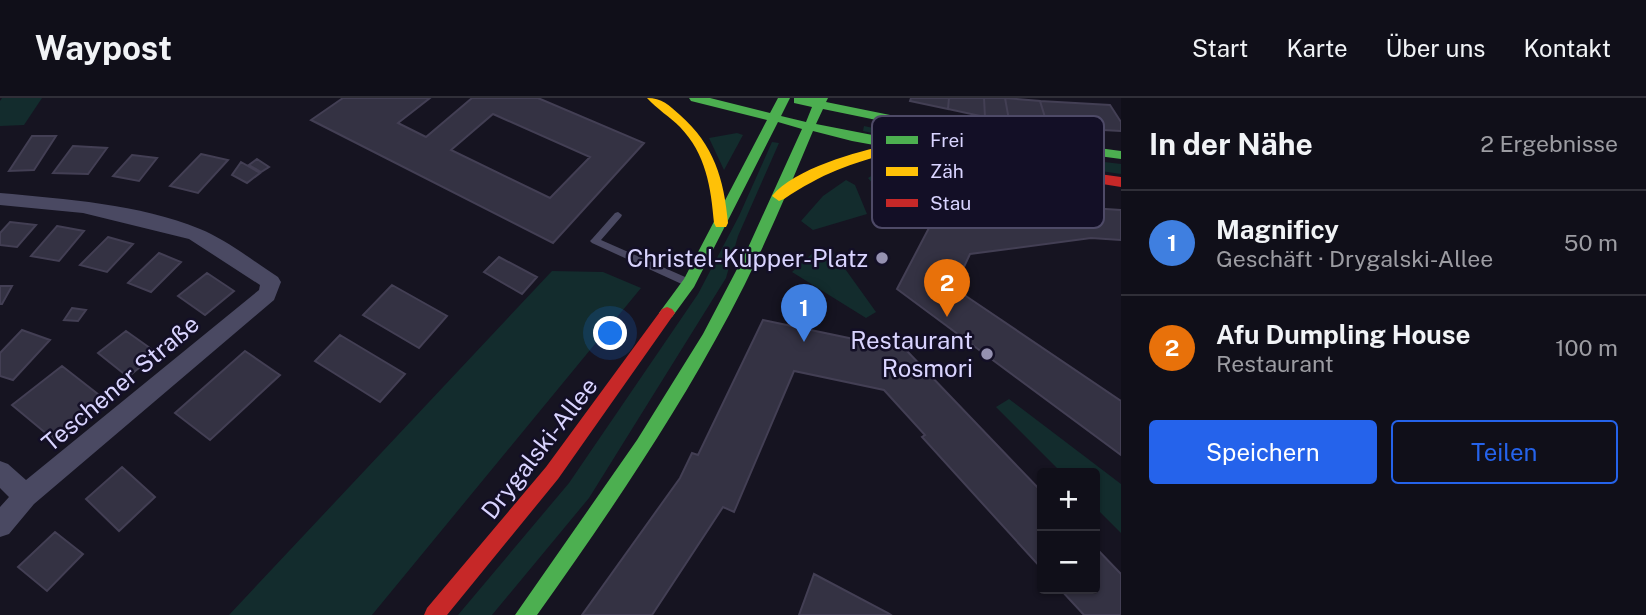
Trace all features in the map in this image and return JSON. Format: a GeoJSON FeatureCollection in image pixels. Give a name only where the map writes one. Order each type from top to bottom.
{"type":"FeatureCollection","features":[{"type":"Feature","properties":{"kind":"main road"},"geometry":{"type":"LineString","coordinates":[[653,98],[693,131],[711,157],[720,190],[721,224]]}},
{"type":"Feature","properties":{"kind":"main road"},"geometry":{"type":"LineString","coordinates":[[695,98],[772,118],[872,139]]}},
{"type":"Feature","properties":{"kind":"main road","name":"Drygalski-Allee"},"geometry":{"type":"LineString","coordinates":[[434,615],[552,473],[689,283],[784,98]]}},
{"type":"Feature","properties":{"kind":"main road"},"geometry":{"type":"LineString","coordinates":[[790,98],[820,101],[887,116]]}},
{"type":"Feature","properties":{"kind":"main road"},"geometry":{"type":"LineString","coordinates":[[524,615],[613,494],[709,338],[778,197],[820,101]]}},
{"type":"Feature","properties":{"kind":"main road"},"geometry":{"type":"LineString","coordinates":[[778,197],[812,172],[834,160],[872,151]]}},
{"type":"Feature","properties":{"kind":"street","name":"Teschener Straße"},"geometry":{"type":"LineString","coordinates":[[0,199],[83,207],[146,220],[195,234],[271,282],[267,294],[26,496],[0,525]]}},
{"type":"Feature","properties":{"kind":"street"},"geometry":{"type":"LineString","coordinates":[[0,472],[26,496]]}},
{"type":"Feature","properties":{"kind":"lane"},"geometry":{"type":"LineString","coordinates":[[618,215],[595,241],[689,283]]}},
{"type":"Feature","properties":{"kind":"green space"},"geometry":{"type":"Polygon","coordinates":[[[2,98],[42,98],[24,125],[0,126],[2,98]]]}},
{"type":"Feature","properties":{"kind":"green space"},"geometry":{"type":"Polygon","coordinates":[[[864,126],[872,128],[872,133],[863,131],[864,126]]]}},
{"type":"Feature","properties":{"kind":"green space"},"geometry":{"type":"Polygon","coordinates":[[[737,133],[743,135],[724,170],[709,138],[737,133]]]}},
{"type":"Feature","properties":{"kind":"green space"},"geometry":{"type":"Polygon","coordinates":[[[772,142],[779,143],[738,236],[726,278],[589,498],[492,615],[458,615],[569,483],[698,294],[739,216],[772,142]]]}},
{"type":"Feature","properties":{"kind":"green space"},"geometry":{"type":"Polygon","coordinates":[[[1104,162],[1121,164],[1121,174],[1104,171],[1104,162]]]}},
{"type":"Feature","properties":{"kind":"green space"},"geometry":{"type":"Polygon","coordinates":[[[846,180],[855,185],[867,214],[813,230],[801,221],[823,196],[846,180]]]}},
{"type":"Feature","properties":{"kind":"green space"},"geometry":{"type":"Polygon","coordinates":[[[815,251],[833,252],[876,312],[866,318],[792,272],[815,251]]]}},
{"type":"Feature","properties":{"kind":"green space"},"geometry":{"type":"Polygon","coordinates":[[[552,271],[603,272],[641,288],[372,615],[229,615],[552,271]]]}},
{"type":"Feature","properties":{"kind":"green space"},"geometry":{"type":"Polygon","coordinates":[[[1009,399],[1100,468],[1057,468],[996,407],[1009,399]]]}},
{"type":"Feature","properties":{"kind":"green space"},"geometry":{"type":"Polygon","coordinates":[[[1100,468],[1121,484],[1121,533],[1100,512],[1100,468]]]}},
{"type":"Feature","properties":{"kind":"building"},"geometry":{"type":"Polygon","coordinates":[[[343,98],[430,98],[398,123],[426,137],[472,98],[538,98],[644,143],[553,243],[311,120],[343,98]],[[493,114],[451,150],[550,198],[590,157],[493,114]]]}},
{"type":"Feature","properties":{"kind":"building"},"geometry":{"type":"Polygon","coordinates":[[[911,98],[949,98],[948,109],[910,101],[911,98]]]}},
{"type":"Feature","properties":{"kind":"building"},"geometry":{"type":"Polygon","coordinates":[[[949,98],[984,98],[985,116],[948,109],[949,98]]]}},
{"type":"Feature","properties":{"kind":"building"},"geometry":{"type":"Polygon","coordinates":[[[984,98],[1005,98],[1008,116],[985,116],[984,98]]]}},
{"type":"Feature","properties":{"kind":"building"},"geometry":{"type":"Polygon","coordinates":[[[1005,98],[1040,101],[1045,116],[1008,116],[1005,98]]]}},
{"type":"Feature","properties":{"kind":"building"},"geometry":{"type":"Polygon","coordinates":[[[1040,101],[1110,105],[1121,122],[1121,131],[1104,130],[1104,116],[1045,116],[1040,101]]]}},
{"type":"Feature","properties":{"kind":"building"},"geometry":{"type":"Polygon","coordinates":[[[32,136],[56,136],[34,170],[9,171],[32,136]]]}},
{"type":"Feature","properties":{"kind":"building"},"geometry":{"type":"Polygon","coordinates":[[[73,146],[107,148],[88,174],[53,173],[73,146]]]}},
{"type":"Feature","properties":{"kind":"building"},"geometry":{"type":"Polygon","coordinates":[[[201,154],[228,160],[198,193],[170,186],[201,154]]]}},
{"type":"Feature","properties":{"kind":"building"},"geometry":{"type":"Polygon","coordinates":[[[132,155],[157,158],[139,181],[113,176],[132,155]]]}},
{"type":"Feature","properties":{"kind":"building"},"geometry":{"type":"Polygon","coordinates":[[[257,159],[269,167],[261,172],[249,165],[257,159]]]}},
{"type":"Feature","properties":{"kind":"building"},"geometry":{"type":"Polygon","coordinates":[[[241,162],[260,173],[247,183],[232,175],[241,162]]]}},
{"type":"Feature","properties":{"kind":"building"},"geometry":{"type":"Polygon","coordinates":[[[1104,209],[1121,210],[1121,240],[1091,238],[970,254],[954,288],[1121,401],[1121,455],[897,289],[929,228],[1104,228],[1104,209]]]}},
{"type":"Feature","properties":{"kind":"building"},"geometry":{"type":"Polygon","coordinates":[[[10,222],[36,225],[17,247],[0,245],[0,233],[10,222]]]}},
{"type":"Feature","properties":{"kind":"building"},"geometry":{"type":"Polygon","coordinates":[[[57,226],[84,231],[59,261],[31,256],[57,226]]]}},
{"type":"Feature","properties":{"kind":"building"},"geometry":{"type":"Polygon","coordinates":[[[108,237],[133,244],[107,272],[80,265],[108,237]]]}},
{"type":"Feature","properties":{"kind":"building"},"geometry":{"type":"Polygon","coordinates":[[[159,253],[181,262],[151,292],[128,283],[159,253]]]}},
{"type":"Feature","properties":{"kind":"building"},"geometry":{"type":"Polygon","coordinates":[[[499,257],[537,277],[522,294],[484,272],[499,257]]]}},
{"type":"Feature","properties":{"kind":"building"},"geometry":{"type":"Polygon","coordinates":[[[207,273],[234,291],[205,315],[178,296],[207,273]]]}},
{"type":"Feature","properties":{"kind":"building"},"geometry":{"type":"Polygon","coordinates":[[[392,285],[447,316],[419,348],[363,315],[392,285]]]}},
{"type":"Feature","properties":{"kind":"building"},"geometry":{"type":"Polygon","coordinates":[[[0,286],[12,286],[2,304],[0,304],[0,286]]]}},
{"type":"Feature","properties":{"kind":"building"},"geometry":{"type":"Polygon","coordinates":[[[72,308],[86,310],[78,321],[64,320],[72,308]]]}},
{"type":"Feature","properties":{"kind":"building"},"geometry":{"type":"Polygon","coordinates":[[[763,320],[906,350],[1037,487],[1037,564],[922,437],[925,435],[884,390],[794,371],[734,512],[723,507],[652,615],[582,615],[680,478],[692,453],[698,455],[763,320]]]}},
{"type":"Feature","properties":{"kind":"building"},"geometry":{"type":"Polygon","coordinates":[[[22,330],[50,340],[13,380],[0,376],[0,353],[22,330]]]}},
{"type":"Feature","properties":{"kind":"building"},"geometry":{"type":"Polygon","coordinates":[[[126,331],[157,353],[128,377],[98,353],[126,331]]]}},
{"type":"Feature","properties":{"kind":"building"},"geometry":{"type":"Polygon","coordinates":[[[340,335],[405,374],[380,402],[315,361],[340,335]]]}},
{"type":"Feature","properties":{"kind":"building"},"geometry":{"type":"Polygon","coordinates":[[[245,351],[280,375],[210,440],[175,413],[245,351]]]}},
{"type":"Feature","properties":{"kind":"building"},"geometry":{"type":"Polygon","coordinates":[[[62,366],[103,398],[54,440],[12,405],[62,366]]]}},
{"type":"Feature","properties":{"kind":"building"},"geometry":{"type":"Polygon","coordinates":[[[122,467],[155,497],[119,531],[86,499],[122,467]]]}},
{"type":"Feature","properties":{"kind":"building"},"geometry":{"type":"Polygon","coordinates":[[[55,532],[83,554],[47,591],[18,567],[55,532]]]}},
{"type":"Feature","properties":{"kind":"building"},"geometry":{"type":"Polygon","coordinates":[[[1100,552],[1121,574],[1121,615],[1084,615],[1065,594],[1100,594],[1100,552]]]}},
{"type":"Feature","properties":{"kind":"building"},"geometry":{"type":"Polygon","coordinates":[[[814,574],[888,613],[891,615],[799,615],[814,574]]]}},
{"type":"Feature","properties":{"kind":"traffic: fast"},"geometry":{"type":"LineString","coordinates":[[695,98],[872,141]]}},
{"type":"Feature","properties":{"kind":"traffic: fast"},"geometry":{"type":"LineString","coordinates":[[667,313],[689,283],[784,98]]}},
{"type":"Feature","properties":{"kind":"traffic: fast"},"geometry":{"type":"LineString","coordinates":[[525,615],[620,480],[708,339],[754,250],[822,98]]}},
{"type":"Feature","properties":{"kind":"traffic: fast"},"geometry":{"type":"LineString","coordinates":[[798,100],[876,116]]}},
{"type":"Feature","properties":{"kind":"traffic: fast"},"geometry":{"type":"LineString","coordinates":[[1104,153],[1121,155]]}},
{"type":"Feature","properties":{"kind":"traffic: slow"},"geometry":{"type":"LineString","coordinates":[[653,98],[685,125],[705,151],[716,181],[721,223]]}},
{"type":"Feature","properties":{"kind":"traffic: slow"},"geometry":{"type":"LineString","coordinates":[[779,196],[832,165],[872,152]]}},
{"type":"Feature","properties":{"kind":"traffic: jam"},"geometry":{"type":"LineString","coordinates":[[1104,179],[1121,182]]}},
{"type":"Feature","properties":{"kind":"traffic: jam"},"geometry":{"type":"LineString","coordinates":[[434,615],[552,473],[667,313]]}},
{"type":"Feature","properties":{"kind":"place","name":"Christel-Küpper-Platz"},"geometry":{"type":"Point","coordinates":[882,258]}},
{"type":"Feature","properties":{"kind":"place","name":"Afu Dumpling House"},"geometry":{"type":"Point","coordinates":[947,317]}},
{"type":"Feature","properties":{"kind":"place","name":"Magnificy"},"geometry":{"type":"Point","coordinates":[804,342]}},
{"type":"Feature","properties":{"kind":"place","name":"Restaurant Rosmori"},"geometry":{"type":"Point","coordinates":[987,354]}}]}
